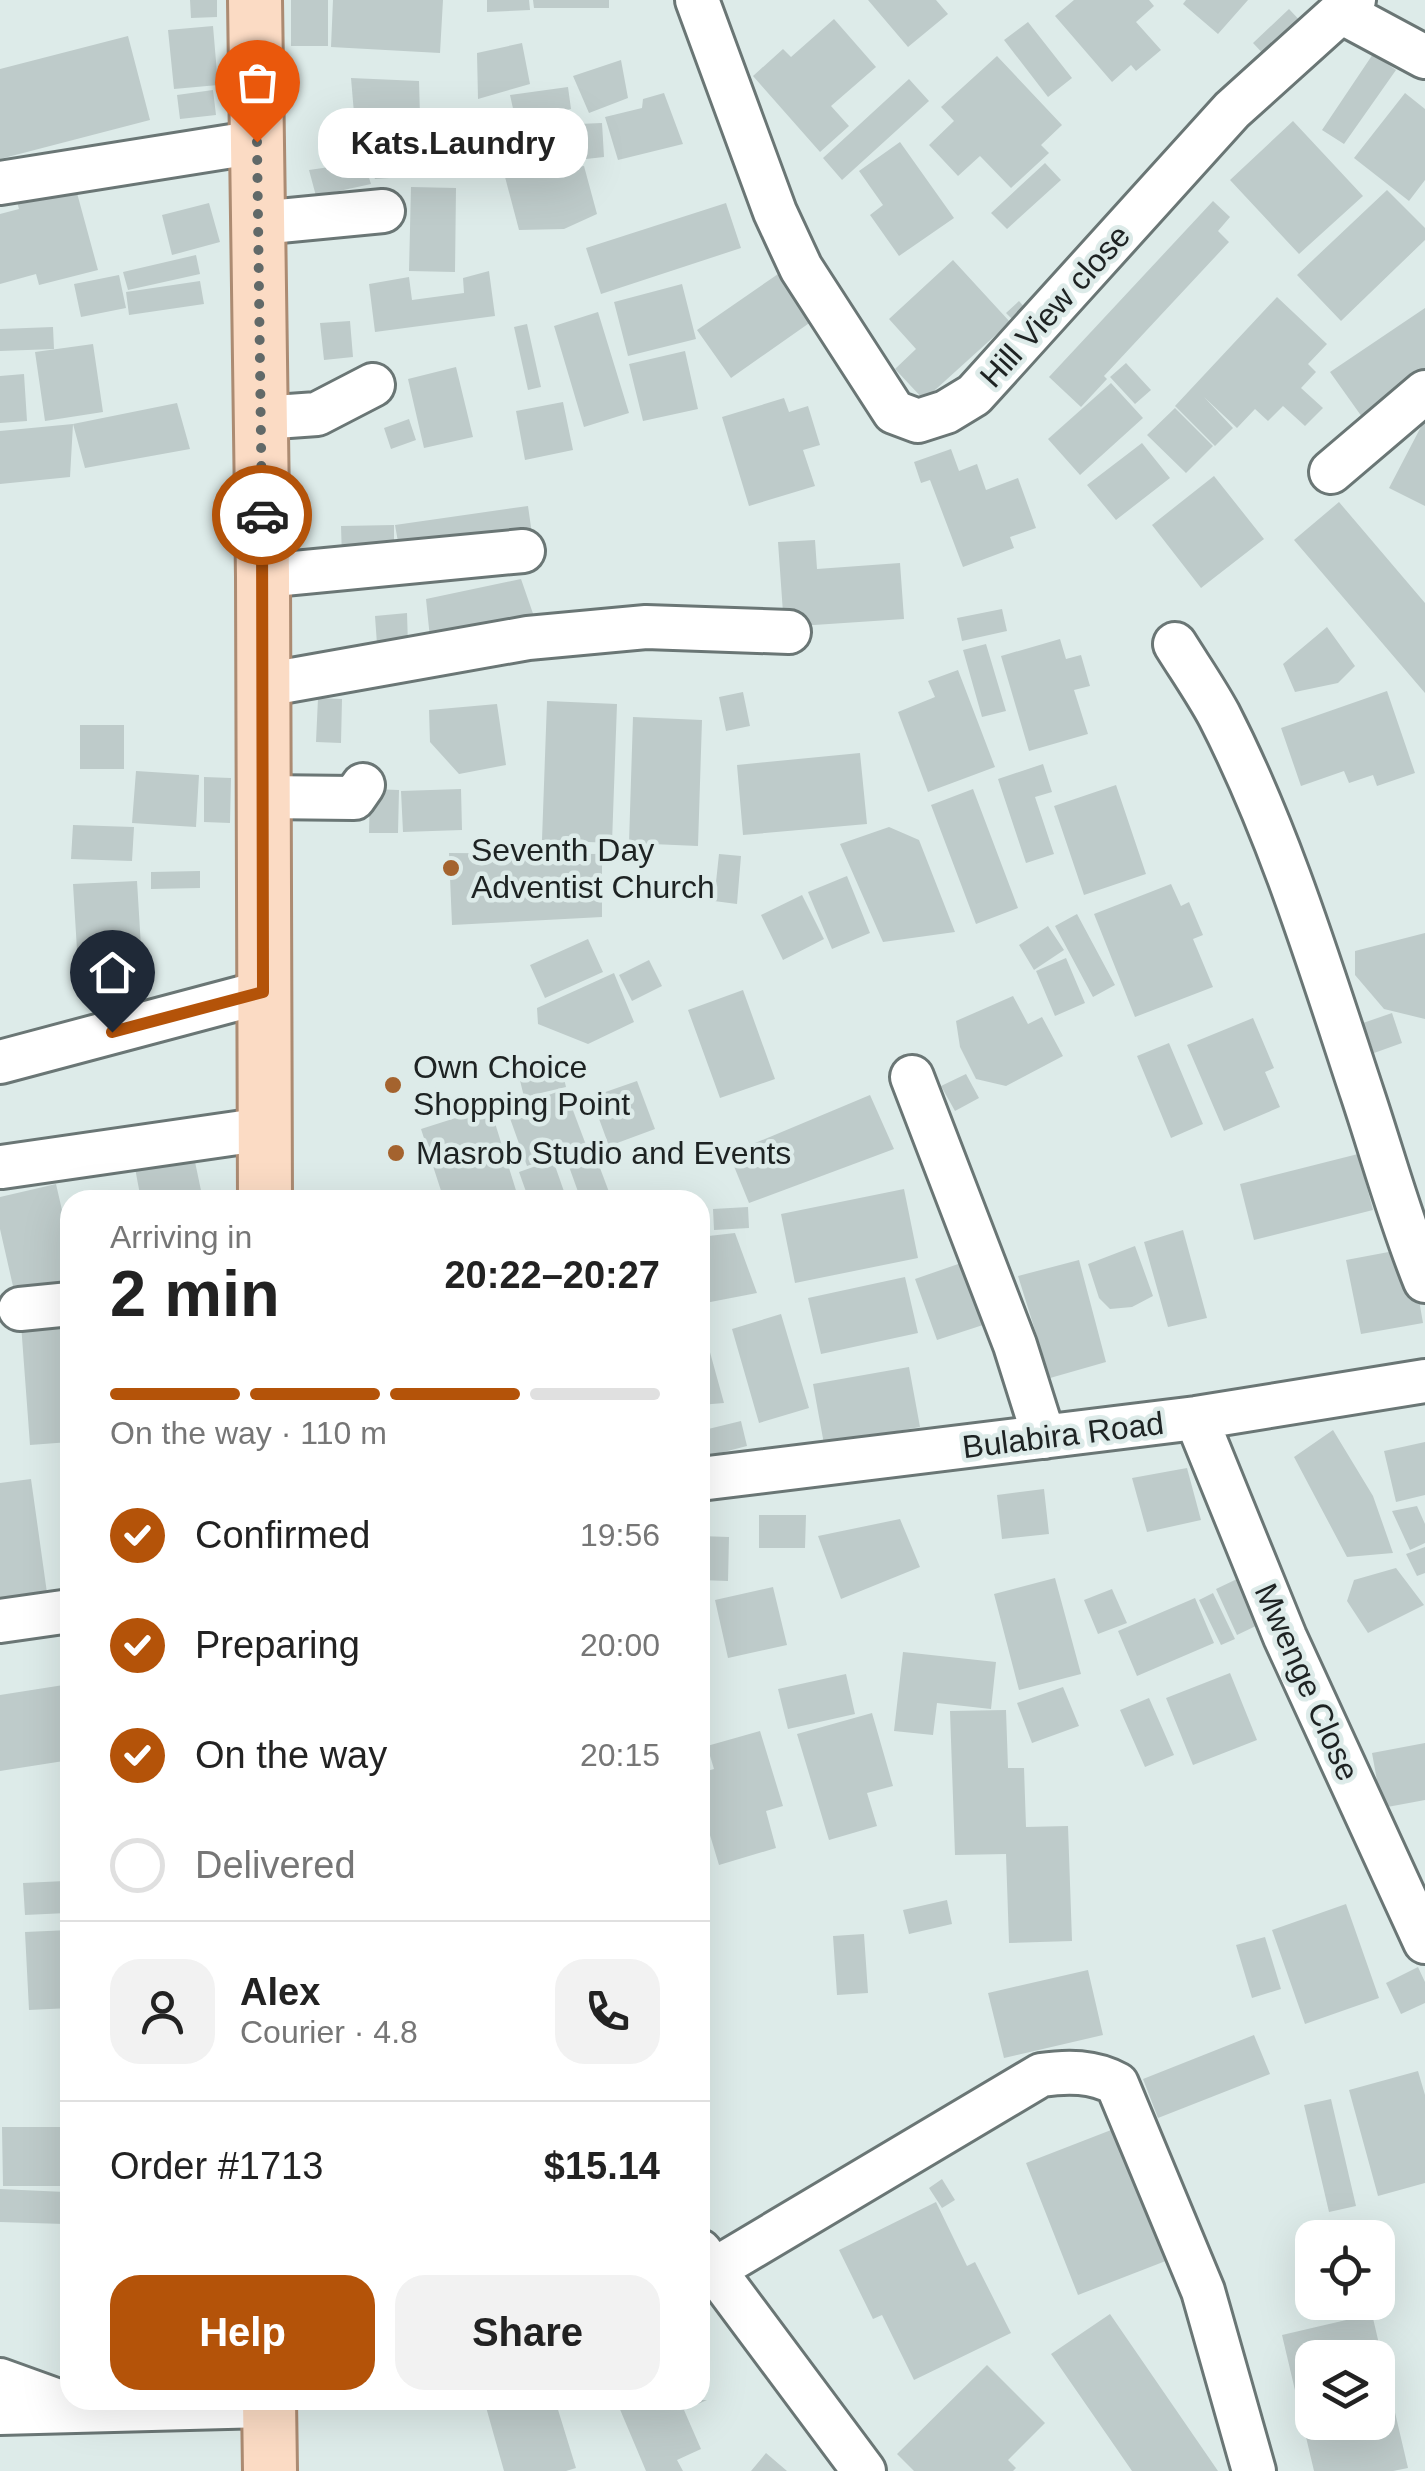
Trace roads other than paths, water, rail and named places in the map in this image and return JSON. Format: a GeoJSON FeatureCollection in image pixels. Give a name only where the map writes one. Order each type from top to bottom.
{"type":"FeatureCollection","features":[{"type":"Feature","properties":{"kind":"main road"},"geometry":{"type":"LineString","coordinates":[[255,0],[264,685],[265,1190]]}},
{"type":"Feature","properties":{"kind":"main road"},"geometry":{"type":"LineString","coordinates":[[269,2410],[270,2471]]}},
{"type":"Feature","properties":{"kind":"street","name":"Hill View close"},"geometry":{"type":"LineString","coordinates":[[696,0],[774,212],[800,268],[894,412],[918,421],[946,412],[974,395],[1232,110],[1348,6]]}},
{"type":"Feature","properties":{"kind":"street"},"geometry":{"type":"LineString","coordinates":[[1348,6],[1425,57]]}},
{"type":"Feature","properties":{"kind":"street"},"geometry":{"type":"LineString","coordinates":[[0,182],[257,142]]}},
{"type":"Feature","properties":{"kind":"street"},"geometry":{"type":"LineString","coordinates":[[259,223],[383,211]]}},
{"type":"Feature","properties":{"kind":"street"},"geometry":{"type":"LineString","coordinates":[[261,418],[318,414],[373,385]]}},
{"type":"Feature","properties":{"kind":"street"},"geometry":{"type":"LineString","coordinates":[[1331,472],[1425,392]]}},
{"type":"Feature","properties":{"kind":"street"},"geometry":{"type":"LineString","coordinates":[[263,576],[523,550]]}},
{"type":"Feature","properties":{"kind":"street"},"geometry":{"type":"LineString","coordinates":[[264,685],[528,638],[646,627],[789,632]]}},
{"type":"Feature","properties":{"kind":"street"},"geometry":{"type":"LineString","coordinates":[[1175,644],[1218,713],[1256,796],[1425,1280]]}},
{"type":"Feature","properties":{"kind":"street"},"geometry":{"type":"LineString","coordinates":[[264,797],[354,798],[363,784]]}},
{"type":"Feature","properties":{"kind":"street"},"geometry":{"type":"LineString","coordinates":[[0,1062],[263,992]]}},
{"type":"Feature","properties":{"kind":"street"},"geometry":{"type":"LineString","coordinates":[[912,1077],[1015,1345],[1044,1437]]}},
{"type":"Feature","properties":{"kind":"street"},"geometry":{"type":"LineString","coordinates":[[2,1167],[264,1129]]}},
{"type":"Feature","properties":{"kind":"street"},"geometry":{"type":"LineString","coordinates":[[20,1309],[60,1305]]}},
{"type":"Feature","properties":{"kind":"street","name":"Bulabira Road"},"geometry":{"type":"LineString","coordinates":[[710,1478],[1196,1418],[1425,1381]]}},
{"type":"Feature","properties":{"kind":"street","name":"Mwenge Close"},"geometry":{"type":"LineString","coordinates":[[1196,1418],[1285,1637],[1425,1942]]}},
{"type":"Feature","properties":{"kind":"street"},"geometry":{"type":"LineString","coordinates":[[0,1621],[60,1612]]}},
{"type":"Feature","properties":{"kind":"street"},"geometry":{"type":"LineString","coordinates":[[710,2258],[1040,2075],[1100,2075],[1117,2084],[1203,2291],[1254,2471]]}},
{"type":"Feature","properties":{"kind":"street"},"geometry":{"type":"LineString","coordinates":[[710,2264],[864,2471]]}},
{"type":"Feature","properties":{"kind":"street"},"geometry":{"type":"LineString","coordinates":[[0,2380],[60,2402]]}},
{"type":"Feature","properties":{"kind":"street"},"geometry":{"type":"LineString","coordinates":[[0,2412],[60,2410]]}},
{"type":"Feature","properties":{"kind":"place","name":"Kats.Laundry"},"geometry":{"type":"Point","coordinates":[257,142]}},
{"type":"Feature","properties":{"kind":"place","name":"Seventh Day Adventist Church"},"geometry":{"type":"Point","coordinates":[451,868]}},
{"type":"Feature","properties":{"kind":"place","name":"Own Choice Shopping Point"},"geometry":{"type":"Point","coordinates":[393,1085]}},
{"type":"Feature","properties":{"kind":"place","name":"Masrob Studio and Events"},"geometry":{"type":"Point","coordinates":[396,1153]}}]}
